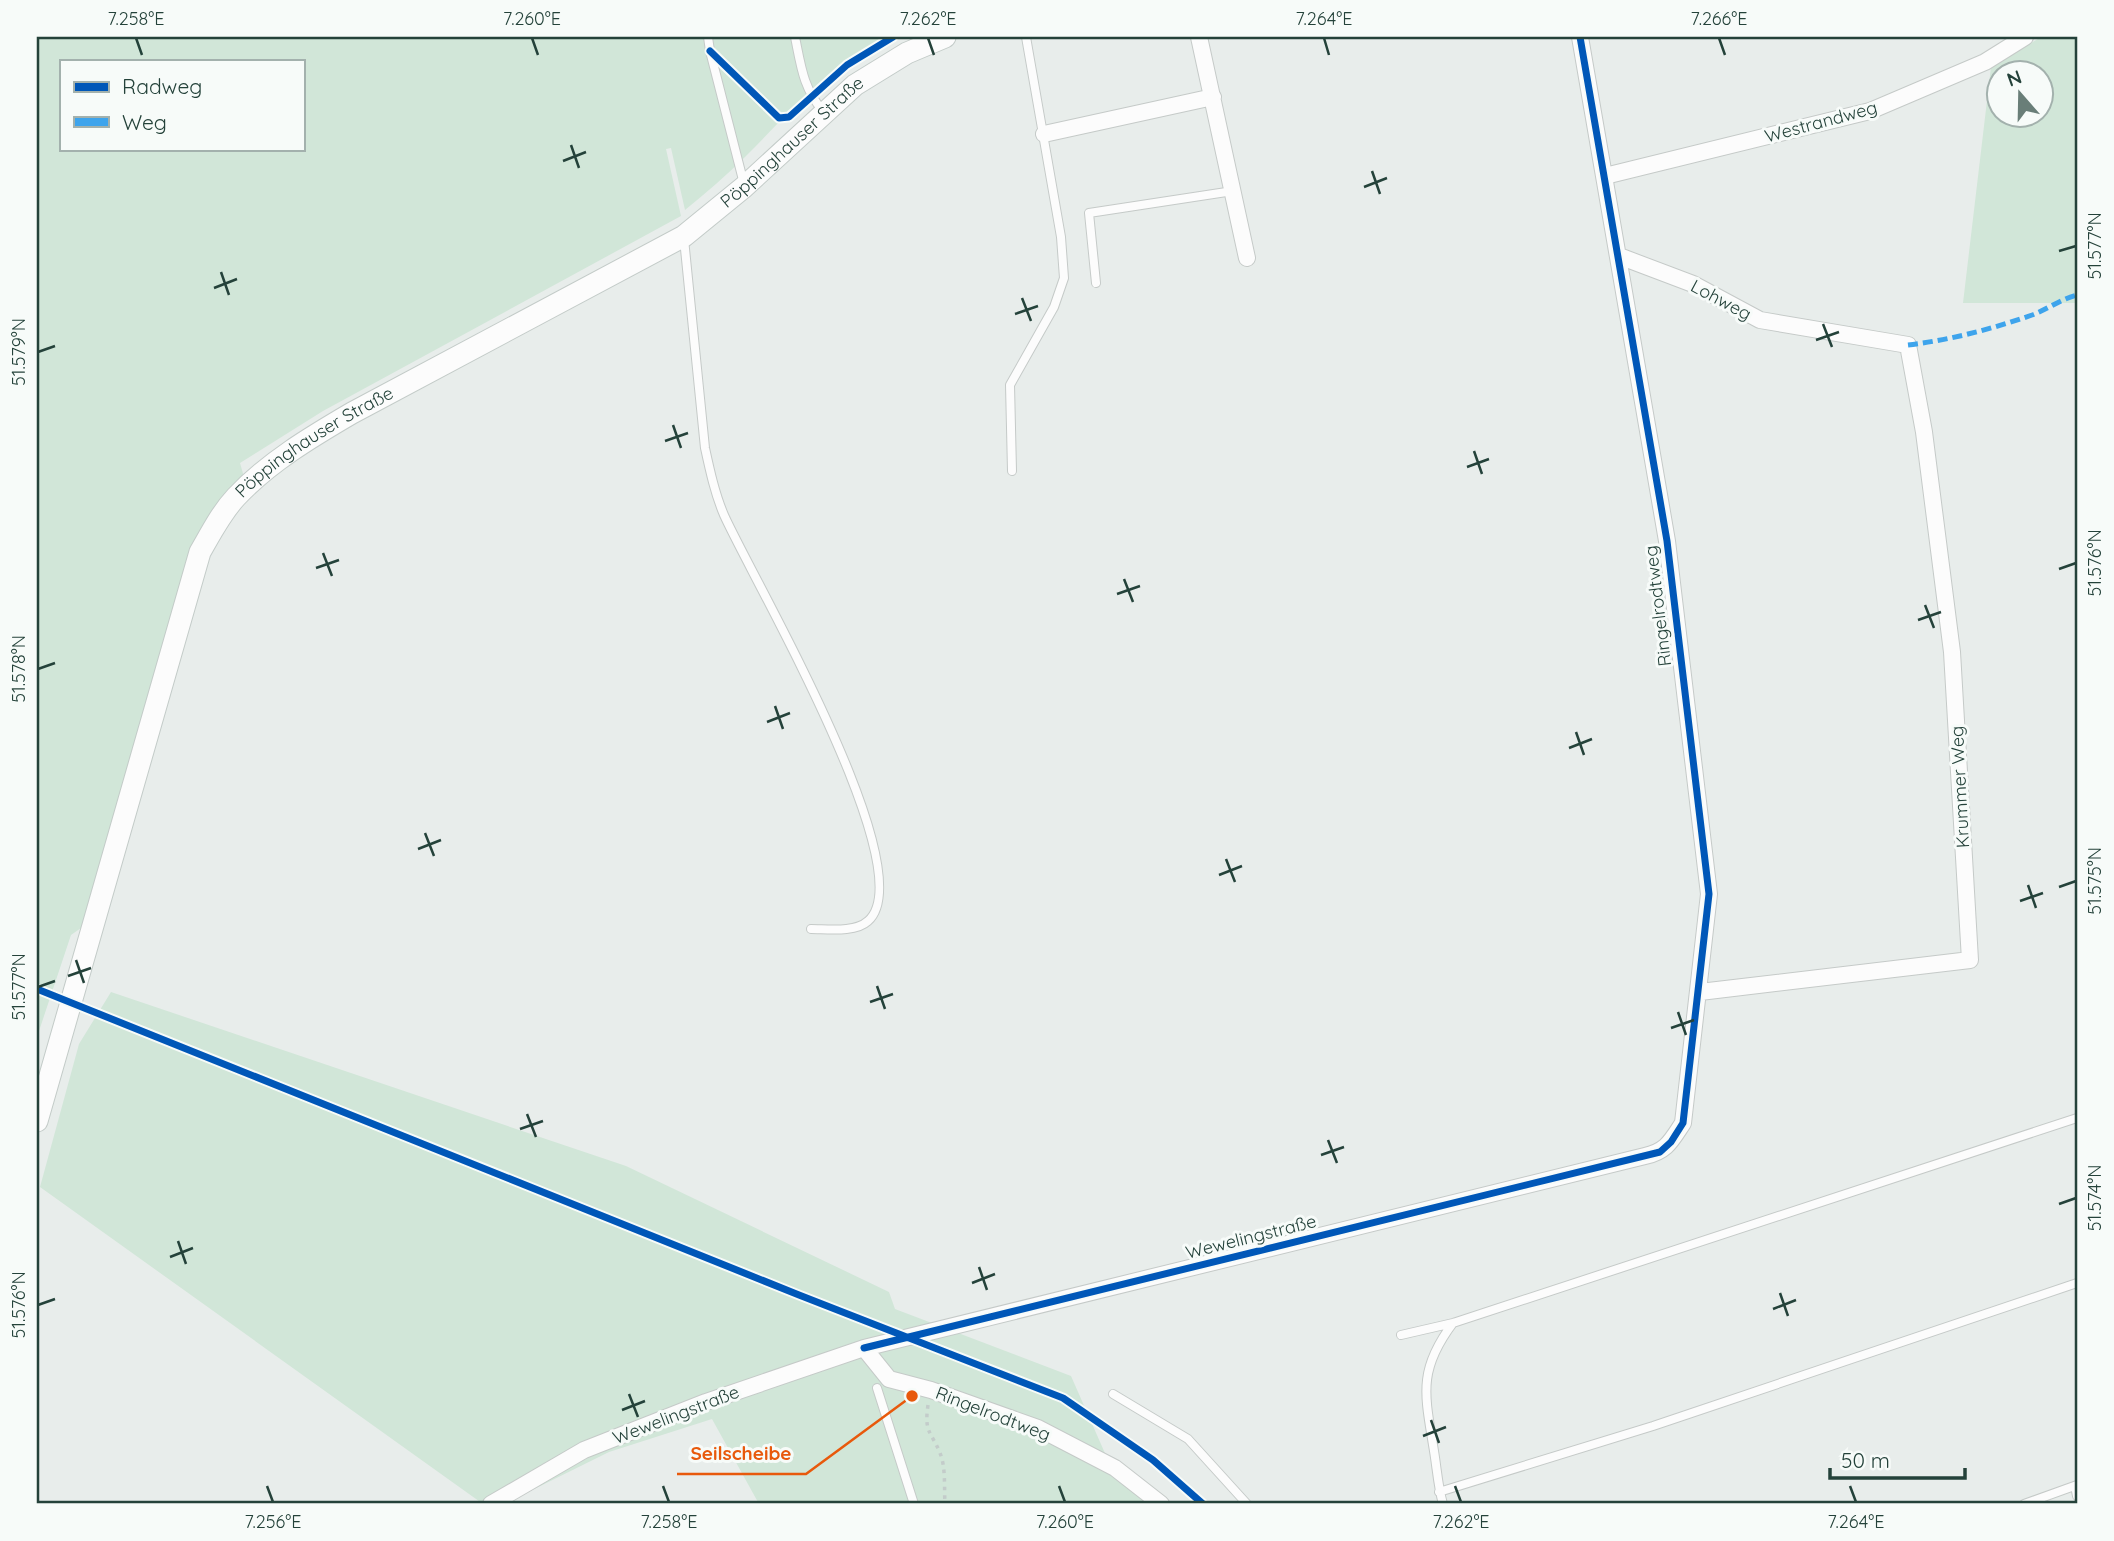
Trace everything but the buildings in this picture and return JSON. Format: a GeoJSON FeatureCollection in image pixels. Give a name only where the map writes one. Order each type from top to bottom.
{"type":"FeatureCollection","features":[{"type":"Feature","properties":{"kind":"main road","name":"Pöppinghauser Straße"},"geometry":{"type":"LineString","coordinates":[[37,1121],[201,552],[235,498],[264,471],[310,438],[423,374],[684,236],[744,187],[855,85],[906,53],[945,37]]}},
{"type":"Feature","properties":{"kind":"street"},"geometry":{"type":"LineString","coordinates":[[1199,37],[1247,258]]}},
{"type":"Feature","properties":{"kind":"street","name":"Ringelrodtweg"},"geometry":{"type":"LineString","coordinates":[[1580,37],[1667,541],[1709,894],[1700,992],[1683,1123],[1671,1142],[1660,1152],[1645,1156]]}},
{"type":"Feature","properties":{"kind":"street","name":"Westrandweg"},"geometry":{"type":"LineString","coordinates":[[1605,176],[1870,111],[1985,62],[2025,37]]}},
{"type":"Feature","properties":{"kind":"street"},"geometry":{"type":"LineString","coordinates":[[1044,134],[1213,97]]}},
{"type":"Feature","properties":{"kind":"street","name":"Lohweg"},"geometry":{"type":"LineString","coordinates":[[1619,256],[1693,284],[1760,320],[1908,345]]}},
{"type":"Feature","properties":{"kind":"street","name":"Krummer Weg"},"geometry":{"type":"LineString","coordinates":[[1700,992],[1970,960],[1952,652],[1924,432],[1908,345]]}},
{"type":"Feature","properties":{"kind":"street","name":"Wewelingstraße"},"geometry":{"type":"LineString","coordinates":[[491,1504],[584,1450],[706,1402],[864,1348],[1645,1156]]}},
{"type":"Feature","properties":{"kind":"street","name":"Ringelrodtweg"},"geometry":{"type":"LineString","coordinates":[[864,1348],[889,1379],[931,1390],[1038,1428],[1115,1468],[1161,1504]]}},
{"type":"Feature","properties":{"kind":"lane"},"geometry":{"type":"LineString","coordinates":[[708,37],[744,187]]}},
{"type":"Feature","properties":{"kind":"lane"},"geometry":{"type":"LineString","coordinates":[[795,37],[804,80],[811,96],[825,113]]}},
{"type":"Feature","properties":{"kind":"lane"},"geometry":{"type":"LineString","coordinates":[[1013,471],[1010,385],[1054,307],[1064,278],[1061,237],[1026,37]]}},
{"type":"Feature","properties":{"kind":"lane"},"geometry":{"type":"LineString","coordinates":[[1096,283],[1089,213],[1233,191]]}},
{"type":"Feature","properties":{"kind":"lane"},"geometry":{"type":"LineString","coordinates":[[684,236],[705,448],[712,476],[727,521],[792,645],[847,769],[862,806],[876,853],[881,892],[877,907],[867,922],[848,928],[811,929]]}},
{"type":"Feature","properties":{"kind":"lane"},"geometry":{"type":"LineString","coordinates":[[1401,1335],[1452,1323],[2077,1118]]}},
{"type":"Feature","properties":{"kind":"lane"},"geometry":{"type":"LineString","coordinates":[[1439,1492],[1627,1434],[2077,1283]]}},
{"type":"Feature","properties":{"kind":"lane"},"geometry":{"type":"LineString","coordinates":[[1443,1504],[1427,1411],[1426,1378],[1437,1344],[1452,1323]]}},
{"type":"Feature","properties":{"kind":"lane"},"geometry":{"type":"LineString","coordinates":[[877,1388],[914,1504]]}},
{"type":"Feature","properties":{"kind":"lane"},"geometry":{"type":"LineString","coordinates":[[1113,1394],[1188,1439],[1247,1504]]}},
{"type":"Feature","properties":{"kind":"lane"},"geometry":{"type":"LineString","coordinates":[[2024,1504],[2076,1486],[2077,1496]]}},
{"type":"Feature","properties":{"kind":"path"},"geometry":{"type":"LineString","coordinates":[[931,1390],[925,1423],[941,1454],[945,1504]]}},
{"type":"Feature","properties":{"kind":"green space"},"geometry":{"type":"Polygon","coordinates":[[[37,37],[885,37],[846,61],[828,76],[731,170],[685,210],[671,148],[666,149],[681,216],[323,411],[240,463],[244,477],[183,575],[81,928],[71,935],[39,1031],[37,37]]]}},
{"type":"Feature","properties":{"kind":"green space"},"geometry":{"type":"Polygon","coordinates":[[[2041,37],[2077,37],[2077,303],[1963,303],[1984,126],[1984,130],[2054,130],[2054,60],[2003,60],[2041,37]]]}},
{"type":"Feature","properties":{"kind":"green space"},"geometry":{"type":"Polygon","coordinates":[[[111,992],[626,1166],[889,1292],[895,1309],[1071,1376],[1115,1476],[1146,1504],[759,1504],[712,1419],[609,1452],[504,1504],[483,1504],[40,1187],[79,1044],[111,992]]]}},
{"type":"Feature","properties":{"kind":"marked path"},"geometry":{"type":"LineString","coordinates":[[1908,345],[2002,325],[2077,295]]}},
{"type":"Feature","properties":{"kind":"cycle path"},"geometry":{"type":"LineString","coordinates":[[710,51],[779,118],[789,117],[847,65],[893,37]]}},
{"type":"Feature","properties":{"kind":"cycle path"},"geometry":{"type":"LineString","coordinates":[[864,1348],[1660,1152],[1671,1142],[1683,1123],[1709,894],[1667,541],[1580,37]]}},
{"type":"Feature","properties":{"kind":"cycle path"},"geometry":{"type":"LineString","coordinates":[[37,989],[1063,1398],[1153,1460],[1203,1504]]}},
{"type":"Feature","properties":{"kind":"place","name":"Seilscheibe"},"geometry":{"type":"Point","coordinates":[912,1396]}}]}
